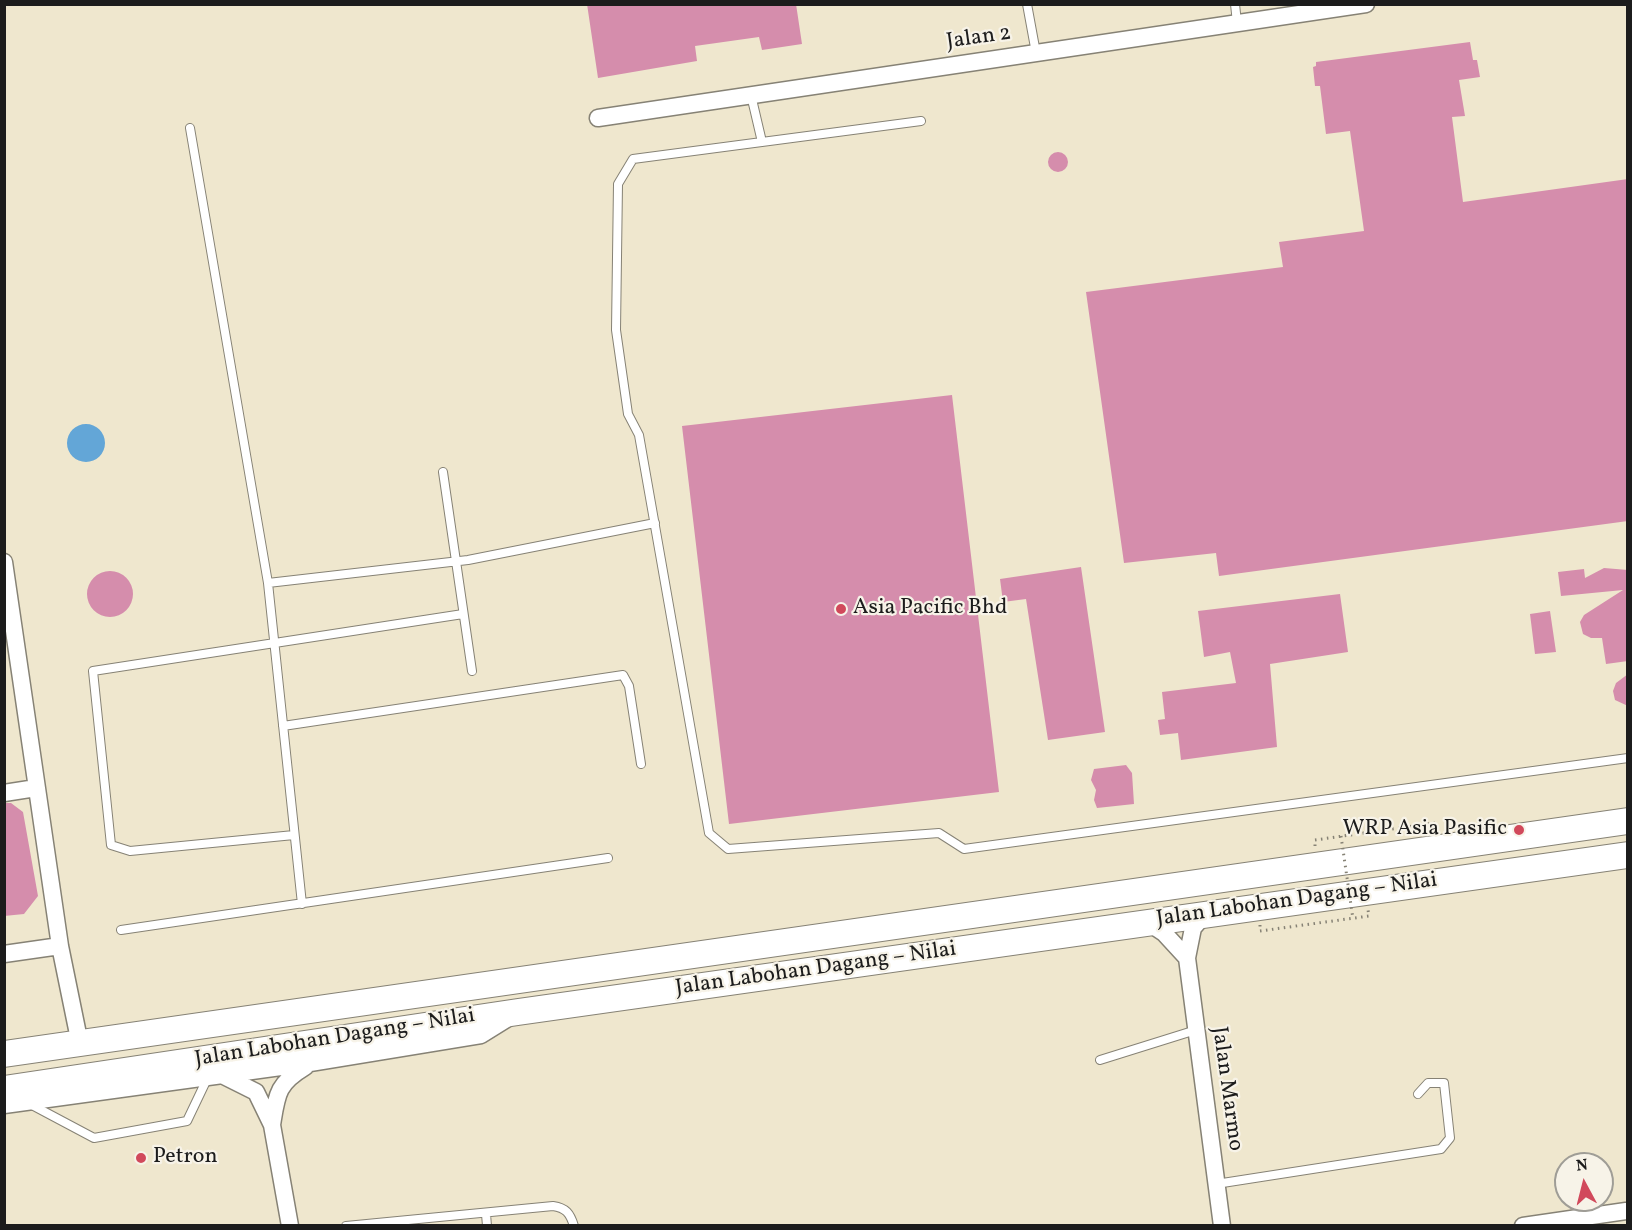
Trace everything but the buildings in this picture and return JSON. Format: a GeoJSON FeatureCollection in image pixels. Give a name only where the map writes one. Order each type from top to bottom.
{"type":"FeatureCollection","features":[{"type":"Feature","properties":{"kind":"main road","name":"Jalan Labohan Dagang ‒ Nilai"},"geometry":{"type":"LineString","coordinates":[[4,1054],[1628,821]]}},
{"type":"Feature","properties":{"kind":"main road","name":"Jalan Labohan Dagang ‒ Nilai"},"geometry":{"type":"LineString","coordinates":[[15,1095],[518,1012],[1628,855]]}},
{"type":"Feature","properties":{"kind":"street","name":"Jalan 2"},"geometry":{"type":"LineString","coordinates":[[598,118],[1366,4]]}},
{"type":"Feature","properties":{"kind":"street"},"geometry":{"type":"LineString","coordinates":[[4,562],[60,946],[80,1044]]}},
{"type":"Feature","properties":{"kind":"street"},"geometry":{"type":"LineString","coordinates":[[4,793],[36,788]]}},
{"type":"Feature","properties":{"kind":"street"},"geometry":{"type":"LineString","coordinates":[[1186,958],[1193,928],[1205,915]]}},
{"type":"Feature","properties":{"kind":"street"},"geometry":{"type":"LineString","coordinates":[[1149,923],[1164,933],[1186,958]]}},
{"type":"Feature","properties":{"kind":"street"},"geometry":{"type":"LineString","coordinates":[[4,954],[60,946]]}},
{"type":"Feature","properties":{"kind":"street","name":"Jalan Marmo"},"geometry":{"type":"LineString","coordinates":[[1186,958],[1222,1226]]}},
{"type":"Feature","properties":{"kind":"street"},"geometry":{"type":"LineString","coordinates":[[4,1105],[15,1095],[216,1076],[481,1035],[518,1012]]}},
{"type":"Feature","properties":{"kind":"street"},"geometry":{"type":"LineString","coordinates":[[272,1125],[278,1093],[287,1078],[310,1063]]}},
{"type":"Feature","properties":{"kind":"street"},"geometry":{"type":"LineString","coordinates":[[216,1076],[256,1092],[272,1125],[290,1226]]}},
{"type":"Feature","properties":{"kind":"street"},"geometry":{"type":"LineString","coordinates":[[1523,1226],[1626,1211]]}},
{"type":"Feature","properties":{"kind":"lane"},"geometry":{"type":"LineString","coordinates":[[1027,4],[1036,53]]}},
{"type":"Feature","properties":{"kind":"lane"},"geometry":{"type":"LineString","coordinates":[[1235,4],[1237,23]]}},
{"type":"Feature","properties":{"kind":"lane"},"geometry":{"type":"LineString","coordinates":[[751,95],[762,142]]}},
{"type":"Feature","properties":{"kind":"lane"},"geometry":{"type":"LineString","coordinates":[[921,122],[633,159],[618,184],[616,330],[628,414],[639,435],[709,833],[728,849],[939,833],[964,849],[1628,758]]}},
{"type":"Feature","properties":{"kind":"lane"},"geometry":{"type":"LineString","coordinates":[[190,128],[268,583],[302,904]]}},
{"type":"Feature","properties":{"kind":"lane"},"geometry":{"type":"LineString","coordinates":[[443,472],[454,561],[472,671]]}},
{"type":"Feature","properties":{"kind":"lane"},"geometry":{"type":"LineString","coordinates":[[268,583],[454,561],[655,523]]}},
{"type":"Feature","properties":{"kind":"lane"},"geometry":{"type":"LineString","coordinates":[[294,835],[130,851],[111,845],[93,671],[463,614]]}},
{"type":"Feature","properties":{"kind":"lane"},"geometry":{"type":"LineString","coordinates":[[283,726],[623,675],[629,686],[641,764]]}},
{"type":"Feature","properties":{"kind":"lane"},"geometry":{"type":"LineString","coordinates":[[121,930],[609,858]]}},
{"type":"Feature","properties":{"kind":"lane"},"geometry":{"type":"LineString","coordinates":[[1100,1060],[1196,1030]]}},
{"type":"Feature","properties":{"kind":"lane"},"geometry":{"type":"LineString","coordinates":[[15,1095],[94,1138],[187,1121],[216,1076]]}},
{"type":"Feature","properties":{"kind":"lane"},"geometry":{"type":"LineString","coordinates":[[1216,1184],[1441,1149],[1450,1138],[1444,1083],[1428,1083],[1418,1094]]}},
{"type":"Feature","properties":{"kind":"lane"},"geometry":{"type":"LineString","coordinates":[[346,1226],[553,1206],[563,1208],[571,1216],[574,1226]]}},
{"type":"Feature","properties":{"kind":"lane"},"geometry":{"type":"LineString","coordinates":[[486,1214],[487,1226]]}},
{"type":"Feature","properties":{"kind":"path"},"geometry":{"type":"LineString","coordinates":[[1260,932],[1353,919],[1341,836],[1434,823]]}},
{"type":"Feature","properties":{"kind":"water"},"geometry":{"type":"Polygon","coordinates":[[[86,424],[100,429],[105,443],[100,457],[86,462],[72,457],[67,443],[72,429],[86,424]]]}},
{"type":"Feature","properties":{"kind":"place","name":"Asia Pacific Bhd"},"geometry":{"type":"Point","coordinates":[841,609]}},
{"type":"Feature","properties":{"kind":"place","name":"WRP Asia Pasific"},"geometry":{"type":"Point","coordinates":[1519,830]}},
{"type":"Feature","properties":{"kind":"place","name":"Petron"},"geometry":{"type":"Point","coordinates":[141,1158]}}]}
